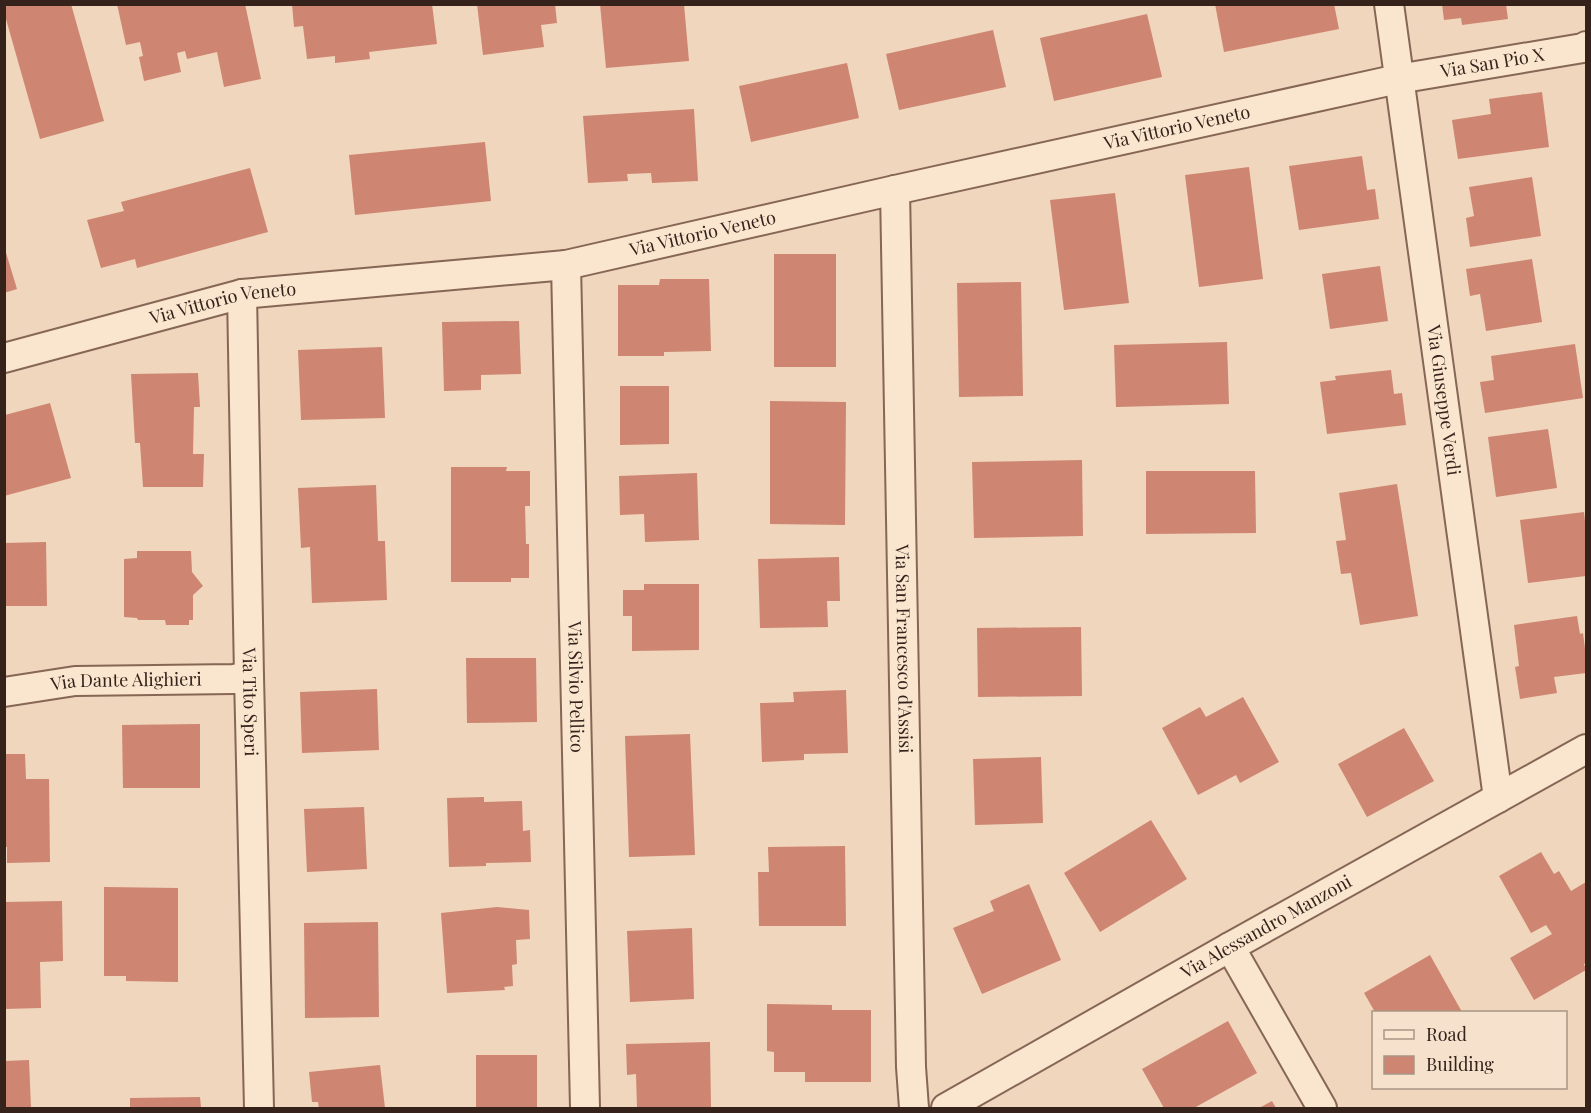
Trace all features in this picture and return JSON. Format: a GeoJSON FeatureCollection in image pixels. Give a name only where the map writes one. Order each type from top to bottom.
{"type":"FeatureCollection","features":[{"type":"Feature","properties":{"kind":"street","name":"Via Giuseppe Verdi"},"geometry":{"type":"LineString","coordinates":[[1389,4],[1498,798]]}},
{"type":"Feature","properties":{"kind":"street","name":"Via San Pio X"},"geometry":{"type":"LineString","coordinates":[[1398,79],[1587,46]]}},
{"type":"Feature","properties":{"kind":"street","name":"Via Vittorio Veneto"},"geometry":{"type":"LineString","coordinates":[[4,358],[242,294],[566,265],[1398,79]]}},
{"type":"Feature","properties":{"kind":"street","name":"Via San Francesco d'Assisi"},"geometry":{"type":"LineString","coordinates":[[895,190],[910,1055],[914,1108]]}},
{"type":"Feature","properties":{"kind":"street","name":"Via Silvio Pellico"},"geometry":{"type":"LineString","coordinates":[[566,265],[585,1108]]}},
{"type":"Feature","properties":{"kind":"street","name":"Via Tito Speri"},"geometry":{"type":"LineString","coordinates":[[242,294],[259,1108]]}},
{"type":"Feature","properties":{"kind":"street","name":"Via Dante Alighieri"},"geometry":{"type":"LineString","coordinates":[[4,692],[75,681],[234,679],[249,676]]}},
{"type":"Feature","properties":{"kind":"street","name":"Via Alessandro Manzoni"},"geometry":{"type":"LineString","coordinates":[[946,1108],[1587,749]]}},
{"type":"Feature","properties":{"kind":"street"},"geometry":{"type":"LineString","coordinates":[[1230,947],[1322,1108]]}},
{"type":"Feature","properties":{"kind":"building"},"geometry":{"type":"Polygon","coordinates":[[[14,4],[71,4],[104,121],[40,139],[4,12],[4,7],[14,4]]]}},
{"type":"Feature","properties":{"kind":"building"},"geometry":{"type":"Polygon","coordinates":[[[117,4],[245,4],[261,79],[224,87],[217,52],[187,59],[185,51],[177,53],[181,72],[144,81],[139,57],[143,56],[140,42],[126,45],[117,4]]]}},
{"type":"Feature","properties":{"kind":"building"},"geometry":{"type":"Polygon","coordinates":[[[292,4],[432,4],[437,44],[369,52],[370,59],[335,63],[335,56],[307,59],[303,26],[294,27],[292,4]]]}},
{"type":"Feature","properties":{"kind":"building"},"geometry":{"type":"Polygon","coordinates":[[[477,4],[555,4],[557,23],[541,25],[544,47],[483,55],[477,4]]]}},
{"type":"Feature","properties":{"kind":"building"},"geometry":{"type":"Polygon","coordinates":[[[600,4],[684,4],[689,61],[606,68],[600,4]]]}},
{"type":"Feature","properties":{"kind":"building"},"geometry":{"type":"Polygon","coordinates":[[[1215,4],[1334,4],[1339,29],[1224,52],[1215,4]]]}},
{"type":"Feature","properties":{"kind":"building"},"geometry":{"type":"Polygon","coordinates":[[[1442,4],[1506,4],[1508,19],[1462,25],[1461,18],[1444,20],[1442,4]]]}},
{"type":"Feature","properties":{"kind":"building"},"geometry":{"type":"Polygon","coordinates":[[[1147,14],[1162,77],[1054,101],[1040,38],[1147,14]]]}},
{"type":"Feature","properties":{"kind":"building"},"geometry":{"type":"Polygon","coordinates":[[[993,30],[1006,87],[899,110],[886,54],[993,30]]]}},
{"type":"Feature","properties":{"kind":"building"},"geometry":{"type":"Polygon","coordinates":[[[847,63],[859,118],[751,142],[739,86],[847,63]]]}},
{"type":"Feature","properties":{"kind":"building"},"geometry":{"type":"Polygon","coordinates":[[[1542,92],[1549,147],[1458,159],[1452,120],[1491,114],[1489,99],[1542,92]]]}},
{"type":"Feature","properties":{"kind":"building"},"geometry":{"type":"Polygon","coordinates":[[[694,109],[698,181],[652,183],[651,173],[627,174],[628,181],[588,183],[583,116],[694,109]]]}},
{"type":"Feature","properties":{"kind":"building"},"geometry":{"type":"Polygon","coordinates":[[[485,142],[491,201],[355,215],[349,155],[485,142]]]}},
{"type":"Feature","properties":{"kind":"building"},"geometry":{"type":"Polygon","coordinates":[[[1362,156],[1367,190],[1375,189],[1379,219],[1299,230],[1289,166],[1362,156]]]}},
{"type":"Feature","properties":{"kind":"building"},"geometry":{"type":"Polygon","coordinates":[[[1249,167],[1263,279],[1199,287],[1185,175],[1249,167]]]}},
{"type":"Feature","properties":{"kind":"building"},"geometry":{"type":"Polygon","coordinates":[[[250,168],[268,232],[137,268],[135,259],[101,268],[87,220],[124,211],[121,202],[250,168]]]}},
{"type":"Feature","properties":{"kind":"building"},"geometry":{"type":"Polygon","coordinates":[[[1532,177],[1541,236],[1470,247],[1466,218],[1474,216],[1469,187],[1532,177]]]}},
{"type":"Feature","properties":{"kind":"building"},"geometry":{"type":"Polygon","coordinates":[[[1115,193],[1129,303],[1064,310],[1050,200],[1115,193]]]}},
{"type":"Feature","properties":{"kind":"building"},"geometry":{"type":"Polygon","coordinates":[[[4,246],[17,289],[4,293],[4,246]]]}},
{"type":"Feature","properties":{"kind":"building"},"geometry":{"type":"Polygon","coordinates":[[[774,254],[836,254],[836,367],[774,367],[774,254]]]}},
{"type":"Feature","properties":{"kind":"building"},"geometry":{"type":"Polygon","coordinates":[[[1532,259],[1542,322],[1486,331],[1480,294],[1470,296],[1466,269],[1532,259]]]}},
{"type":"Feature","properties":{"kind":"building"},"geometry":{"type":"Polygon","coordinates":[[[1380,266],[1388,321],[1330,329],[1322,274],[1380,266]]]}},
{"type":"Feature","properties":{"kind":"building"},"geometry":{"type":"Polygon","coordinates":[[[660,279],[709,279],[711,351],[664,352],[664,356],[618,356],[618,285],[659,285],[660,279]]]}},
{"type":"Feature","properties":{"kind":"building"},"geometry":{"type":"Polygon","coordinates":[[[1021,282],[1023,396],[959,397],[957,283],[1021,282]]]}},
{"type":"Feature","properties":{"kind":"building"},"geometry":{"type":"Polygon","coordinates":[[[519,321],[521,374],[481,375],[481,390],[444,391],[442,322],[519,321]]]}},
{"type":"Feature","properties":{"kind":"building"},"geometry":{"type":"Polygon","coordinates":[[[1227,342],[1229,404],[1116,407],[1114,345],[1227,342]]]}},
{"type":"Feature","properties":{"kind":"building"},"geometry":{"type":"Polygon","coordinates":[[[1575,344],[1583,398],[1485,413],[1480,382],[1494,380],[1491,356],[1575,344]]]}},
{"type":"Feature","properties":{"kind":"building"},"geometry":{"type":"Polygon","coordinates":[[[382,347],[385,418],[301,420],[298,350],[382,347]]]}},
{"type":"Feature","properties":{"kind":"building"},"geometry":{"type":"Polygon","coordinates":[[[1391,370],[1394,394],[1402,393],[1406,425],[1327,434],[1320,382],[1336,380],[1335,376],[1391,370]]]}},
{"type":"Feature","properties":{"kind":"building"},"geometry":{"type":"Polygon","coordinates":[[[198,373],[200,407],[194,407],[193,454],[204,454],[203,487],[143,487],[140,443],[135,443],[131,374],[198,373]]]}},
{"type":"Feature","properties":{"kind":"building"},"geometry":{"type":"Polygon","coordinates":[[[620,386],[669,386],[669,444],[620,445],[620,386]]]}},
{"type":"Feature","properties":{"kind":"building"},"geometry":{"type":"Polygon","coordinates":[[[770,401],[846,402],[845,525],[770,524],[770,401]]]}},
{"type":"Feature","properties":{"kind":"building"},"geometry":{"type":"Polygon","coordinates":[[[50,403],[71,478],[4,496],[5,415],[50,403]]]}},
{"type":"Feature","properties":{"kind":"building"},"geometry":{"type":"Polygon","coordinates":[[[1548,429],[1557,488],[1496,497],[1488,437],[1548,429]]]}},
{"type":"Feature","properties":{"kind":"building"},"geometry":{"type":"Polygon","coordinates":[[[1082,460],[1083,536],[974,538],[972,462],[1082,460]]]}},
{"type":"Feature","properties":{"kind":"building"},"geometry":{"type":"Polygon","coordinates":[[[451,467],[507,467],[506,471],[530,471],[530,506],[525,506],[526,544],[529,544],[529,578],[511,578],[511,582],[451,582],[451,467]]]}},
{"type":"Feature","properties":{"kind":"building"},"geometry":{"type":"Polygon","coordinates":[[[1146,471],[1255,471],[1256,533],[1146,534],[1146,471]]]}},
{"type":"Feature","properties":{"kind":"building"},"geometry":{"type":"Polygon","coordinates":[[[697,473],[699,540],[645,542],[644,514],[620,515],[619,476],[697,473]]]}},
{"type":"Feature","properties":{"kind":"building"},"geometry":{"type":"Polygon","coordinates":[[[1397,484],[1418,616],[1360,625],[1351,573],[1341,574],[1336,541],[1346,540],[1339,493],[1397,484]]]}},
{"type":"Feature","properties":{"kind":"building"},"geometry":{"type":"Polygon","coordinates":[[[376,485],[378,541],[385,541],[387,600],[312,603],[310,547],[301,548],[298,488],[376,485]]]}},
{"type":"Feature","properties":{"kind":"building"},"geometry":{"type":"Polygon","coordinates":[[[1584,512],[1586,576],[1528,583],[1520,520],[1584,512]]]}},
{"type":"Feature","properties":{"kind":"building"},"geometry":{"type":"Polygon","coordinates":[[[46,542],[47,606],[4,606],[4,543],[46,542]]]}},
{"type":"Feature","properties":{"kind":"building"},"geometry":{"type":"Polygon","coordinates":[[[137,551],[191,551],[192,572],[203,586],[193,595],[193,620],[189,620],[189,625],[166,625],[165,620],[138,620],[124,617],[124,559],[137,558],[137,551]]]}},
{"type":"Feature","properties":{"kind":"building"},"geometry":{"type":"Polygon","coordinates":[[[839,557],[840,601],[827,601],[828,627],[760,628],[758,559],[839,557]]]}},
{"type":"Feature","properties":{"kind":"building"},"geometry":{"type":"Polygon","coordinates":[[[644,584],[699,584],[699,650],[632,651],[632,616],[623,616],[623,590],[644,590],[644,584]]]}},
{"type":"Feature","properties":{"kind":"building"},"geometry":{"type":"Polygon","coordinates":[[[1577,616],[1580,634],[1583,633],[1586,673],[1554,677],[1557,693],[1520,699],[1515,667],[1519,666],[1514,625],[1577,616]]]}},
{"type":"Feature","properties":{"kind":"building"},"geometry":{"type":"Polygon","coordinates":[[[1081,627],[1082,696],[978,697],[977,628],[1081,627]]]}},
{"type":"Feature","properties":{"kind":"building"},"geometry":{"type":"Polygon","coordinates":[[[466,658],[536,658],[537,722],[467,723],[466,658]]]}},
{"type":"Feature","properties":{"kind":"building"},"geometry":{"type":"Polygon","coordinates":[[[377,689],[379,750],[302,753],[300,692],[377,689]]]}},
{"type":"Feature","properties":{"kind":"building"},"geometry":{"type":"Polygon","coordinates":[[[846,690],[848,753],[804,754],[804,760],[762,762],[760,703],[794,702],[793,692],[846,690]]]}},
{"type":"Feature","properties":{"kind":"building"},"geometry":{"type":"Polygon","coordinates":[[[1243,697],[1279,762],[1240,783],[1236,775],[1198,795],[1162,728],[1200,707],[1206,717],[1243,697]]]}},
{"type":"Feature","properties":{"kind":"building"},"geometry":{"type":"Polygon","coordinates":[[[200,724],[200,788],[123,788],[122,725],[200,724]]]}},
{"type":"Feature","properties":{"kind":"building"},"geometry":{"type":"Polygon","coordinates":[[[1404,728],[1434,781],[1367,817],[1338,764],[1404,728]]]}},
{"type":"Feature","properties":{"kind":"building"},"geometry":{"type":"Polygon","coordinates":[[[690,734],[695,855],[629,857],[625,736],[690,734]]]}},
{"type":"Feature","properties":{"kind":"building"},"geometry":{"type":"Polygon","coordinates":[[[4,754],[25,754],[26,779],[49,779],[50,862],[7,863],[7,847],[4,847],[4,754]]]}},
{"type":"Feature","properties":{"kind":"building"},"geometry":{"type":"Polygon","coordinates":[[[1041,757],[1043,823],[975,825],[973,759],[1041,757]]]}},
{"type":"Feature","properties":{"kind":"building"},"geometry":{"type":"Polygon","coordinates":[[[484,797],[484,802],[522,801],[523,831],[530,830],[531,862],[449,867],[447,798],[484,797]]]}},
{"type":"Feature","properties":{"kind":"building"},"geometry":{"type":"Polygon","coordinates":[[[364,807],[367,869],[307,872],[304,809],[364,807]]]}},
{"type":"Feature","properties":{"kind":"building"},"geometry":{"type":"Polygon","coordinates":[[[1151,820],[1187,879],[1100,932],[1064,873],[1151,820]]]}},
{"type":"Feature","properties":{"kind":"building"},"geometry":{"type":"Polygon","coordinates":[[[845,846],[846,926],[759,926],[758,872],[769,872],[768,847],[845,846]]]}},
{"type":"Feature","properties":{"kind":"building"},"geometry":{"type":"Polygon","coordinates":[[[1541,852],[1554,874],[1559,871],[1571,891],[1586,882],[1586,963],[1584,964],[1586,970],[1534,1000],[1510,958],[1552,934],[1546,925],[1531,933],[1499,876],[1541,852]]]}},
{"type":"Feature","properties":{"kind":"building"},"geometry":{"type":"Polygon","coordinates":[[[1029,884],[1061,960],[982,994],[953,928],[994,911],[990,901],[1029,884]]]}},
{"type":"Feature","properties":{"kind":"building"},"geometry":{"type":"Polygon","coordinates":[[[104,887],[178,888],[178,982],[126,981],[126,976],[104,976],[104,887]]]}},
{"type":"Feature","properties":{"kind":"building"},"geometry":{"type":"Polygon","coordinates":[[[62,901],[63,961],[40,962],[41,1008],[4,1009],[4,902],[62,901]]]}},
{"type":"Feature","properties":{"kind":"building"},"geometry":{"type":"Polygon","coordinates":[[[497,907],[529,910],[530,939],[516,940],[517,964],[512,965],[513,986],[504,987],[505,990],[447,993],[441,913],[497,907]]]}},
{"type":"Feature","properties":{"kind":"building"},"geometry":{"type":"Polygon","coordinates":[[[378,922],[379,1017],[305,1018],[304,923],[378,922]]]}},
{"type":"Feature","properties":{"kind":"building"},"geometry":{"type":"Polygon","coordinates":[[[692,928],[694,999],[630,1002],[627,931],[692,928]]]}},
{"type":"Feature","properties":{"kind":"building"},"geometry":{"type":"Polygon","coordinates":[[[1430,955],[1461,1011],[1374,1011],[1364,993],[1430,955]]]}},
{"type":"Feature","properties":{"kind":"building"},"geometry":{"type":"Polygon","coordinates":[[[767,1004],[832,1005],[832,1010],[871,1010],[871,1082],[805,1082],[805,1072],[774,1072],[774,1052],[767,1051],[767,1004]]]}},
{"type":"Feature","properties":{"kind":"building"},"geometry":{"type":"Polygon","coordinates":[[[1228,1021],[1257,1073],[1194,1108],[1164,1108],[1142,1069],[1228,1021]]]}},
{"type":"Feature","properties":{"kind":"building"},"geometry":{"type":"Polygon","coordinates":[[[710,1042],[711,1108],[637,1108],[636,1074],[627,1075],[626,1044],[710,1042]]]}},
{"type":"Feature","properties":{"kind":"building"},"geometry":{"type":"Polygon","coordinates":[[[476,1055],[537,1055],[537,1108],[476,1108],[476,1055]]]}},
{"type":"Feature","properties":{"kind":"building"},"geometry":{"type":"Polygon","coordinates":[[[29,1060],[31,1108],[4,1108],[4,1061],[29,1060]]]}},
{"type":"Feature","properties":{"kind":"building"},"geometry":{"type":"Polygon","coordinates":[[[380,1065],[385,1108],[319,1108],[318,1102],[312,1102],[309,1072],[380,1065]]]}},
{"type":"Feature","properties":{"kind":"building"},"geometry":{"type":"Polygon","coordinates":[[[200,1097],[201,1108],[130,1108],[130,1098],[200,1097]]]}},
{"type":"Feature","properties":{"kind":"building"},"geometry":{"type":"Polygon","coordinates":[[[1272,1101],[1276,1108],[1259,1108],[1272,1101]]]}}]}
